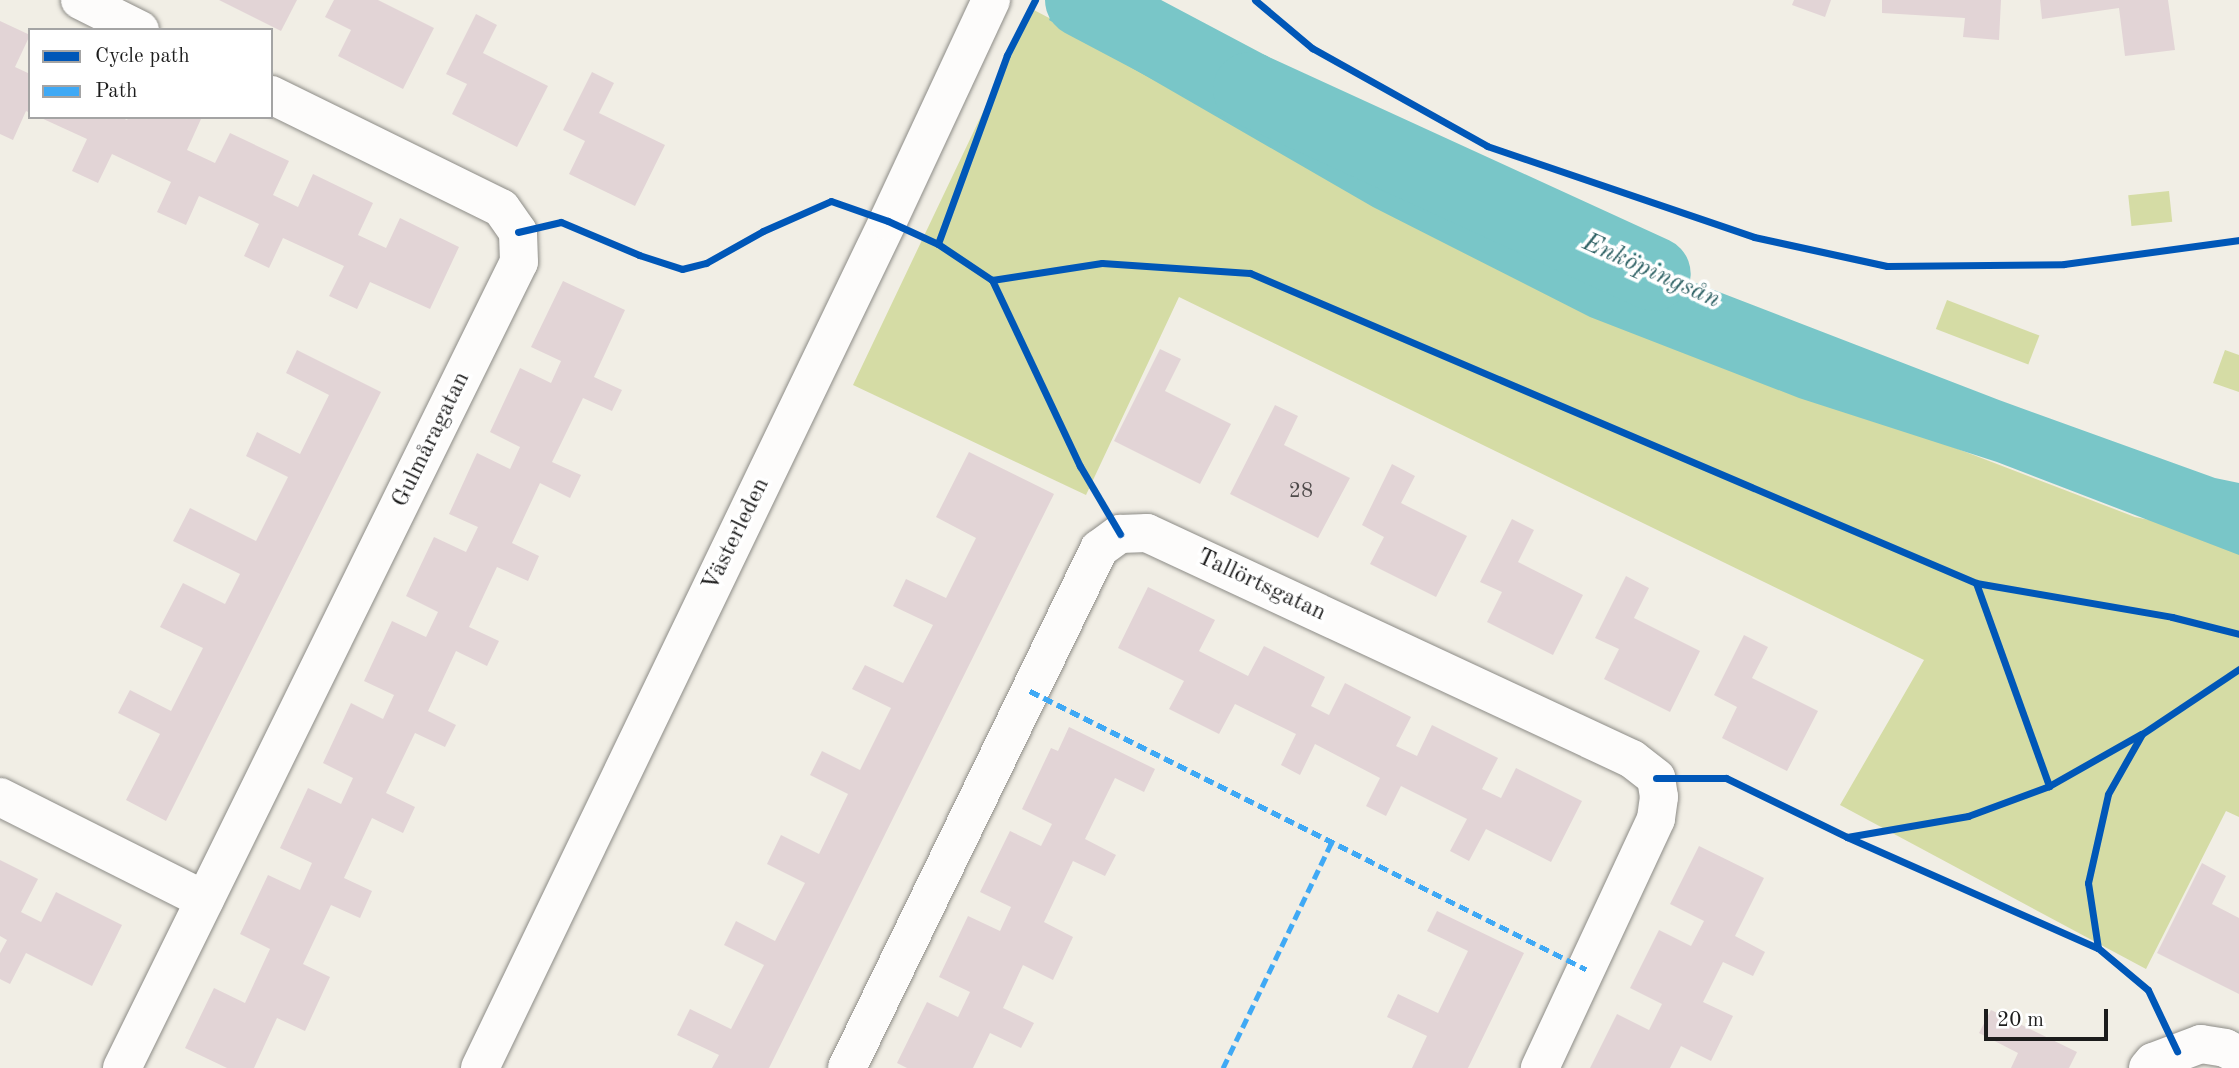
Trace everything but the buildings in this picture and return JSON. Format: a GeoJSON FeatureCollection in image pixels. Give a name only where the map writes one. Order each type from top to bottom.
{"type":"FeatureCollection","features":[{"type":"Feature","properties":{"kind":"street"},"geometry":{"type":"LineString","coordinates":[[80,0],[136,28]]}},
{"type":"Feature","properties":{"kind":"street","name":"Västerleden"},"geometry":{"type":"LineString","coordinates":[[480,1068],[888,221],[984,13]]}},
{"type":"Feature","properties":{"kind":"street","name":"Gulmåragatan"},"geometry":{"type":"LineString","coordinates":[[122,1068],[519,262],[518,232],[501,208],[273,96]]}},
{"type":"Feature","properties":{"kind":"street","name":"Tallörtsgatan"},"geometry":{"type":"LineString","coordinates":[[847,1068],[1098,549],[1120,534],[1147,533],[1632,758],[1656,778],[1659,797],[1656,819],[1540,1068]]}},
{"type":"Feature","properties":{"kind":"street"},"geometry":{"type":"LineString","coordinates":[[0,797],[205,900]]}},
{"type":"Feature","properties":{"kind":"street"},"geometry":{"type":"LineString","coordinates":[[2148,1068],[2153,1062],[2201,1044],[2225,1048],[2239,1055]]}},
{"type":"Feature","properties":{"kind":"green space"},"geometry":{"type":"Polygon","coordinates":[[[1032,9],[1461,234],[1742,366],[2135,517],[2239,538],[2239,817],[2226,811],[2146,969],[1840,805],[1924,660],[1179,297],[1086,495],[853,385],[1032,9]]]}},
{"type":"Feature","properties":{"kind":"green space"},"geometry":{"type":"Polygon","coordinates":[[[2169,191],[2172,222],[2131,226],[2128,195],[2169,191]]]}},
{"type":"Feature","properties":{"kind":"green space"},"geometry":{"type":"Polygon","coordinates":[[[1947,300],[2039,335],[2028,364],[1936,329],[1947,300]]]}},
{"type":"Feature","properties":{"kind":"green space"},"geometry":{"type":"Polygon","coordinates":[[[2225,350],[2239,355],[2239,392],[2213,383],[2225,350]]]}},
{"type":"Feature","properties":{"kind":"water"},"geometry":{"type":"Polygon","coordinates":[[[1058,0],[1099,0],[1382,162],[1999,400],[2215,478],[2239,483],[2239,555],[1997,462],[1799,398],[1590,317],[1373,207],[1049,20],[1058,0]]]}},
{"type":"Feature","properties":{"kind":"waterway","name":"Enköpingsån"},"geometry":{"type":"LineString","coordinates":[[1082,0],[1250,89],[1654,274]]}},
{"type":"Feature","properties":{"kind":"marked path"},"geometry":{"type":"LineString","coordinates":[[1030,691],[1586,969]]}},
{"type":"Feature","properties":{"kind":"marked path"},"geometry":{"type":"LineString","coordinates":[[1223,1068],[1332,842]]}},
{"type":"Feature","properties":{"kind":"cycle path"},"geometry":{"type":"LineString","coordinates":[[1035,0],[1007,55],[938,244],[992,280],[1102,263],[1250,273],[1976,583],[2172,617],[2239,634]]}},
{"type":"Feature","properties":{"kind":"cycle path"},"geometry":{"type":"LineString","coordinates":[[1255,0],[1312,48],[1487,146],[1754,237],[1887,266],[2064,264],[2239,240]]}},
{"type":"Feature","properties":{"kind":"cycle path"},"geometry":{"type":"LineString","coordinates":[[518,232],[561,222],[639,255],[682,269],[706,263],[763,231],[831,201],[888,221],[938,244]]}},
{"type":"Feature","properties":{"kind":"cycle path"},"geometry":{"type":"LineString","coordinates":[[992,280],[1080,466],[1120,534]]}},
{"type":"Feature","properties":{"kind":"cycle path"},"geometry":{"type":"LineString","coordinates":[[1976,583],[2049,786]]}},
{"type":"Feature","properties":{"kind":"cycle path"},"geometry":{"type":"LineString","coordinates":[[2098,948],[2088,883],[2108,794],[2142,734],[2239,669]]}},
{"type":"Feature","properties":{"kind":"cycle path"},"geometry":{"type":"LineString","coordinates":[[1847,837],[1968,816],[2049,786],[2141,734]]}},
{"type":"Feature","properties":{"kind":"cycle path"},"geometry":{"type":"LineString","coordinates":[[1656,778],[1726,778],[1847,837],[2098,948],[2148,990],[2177,1051]]}}]}
